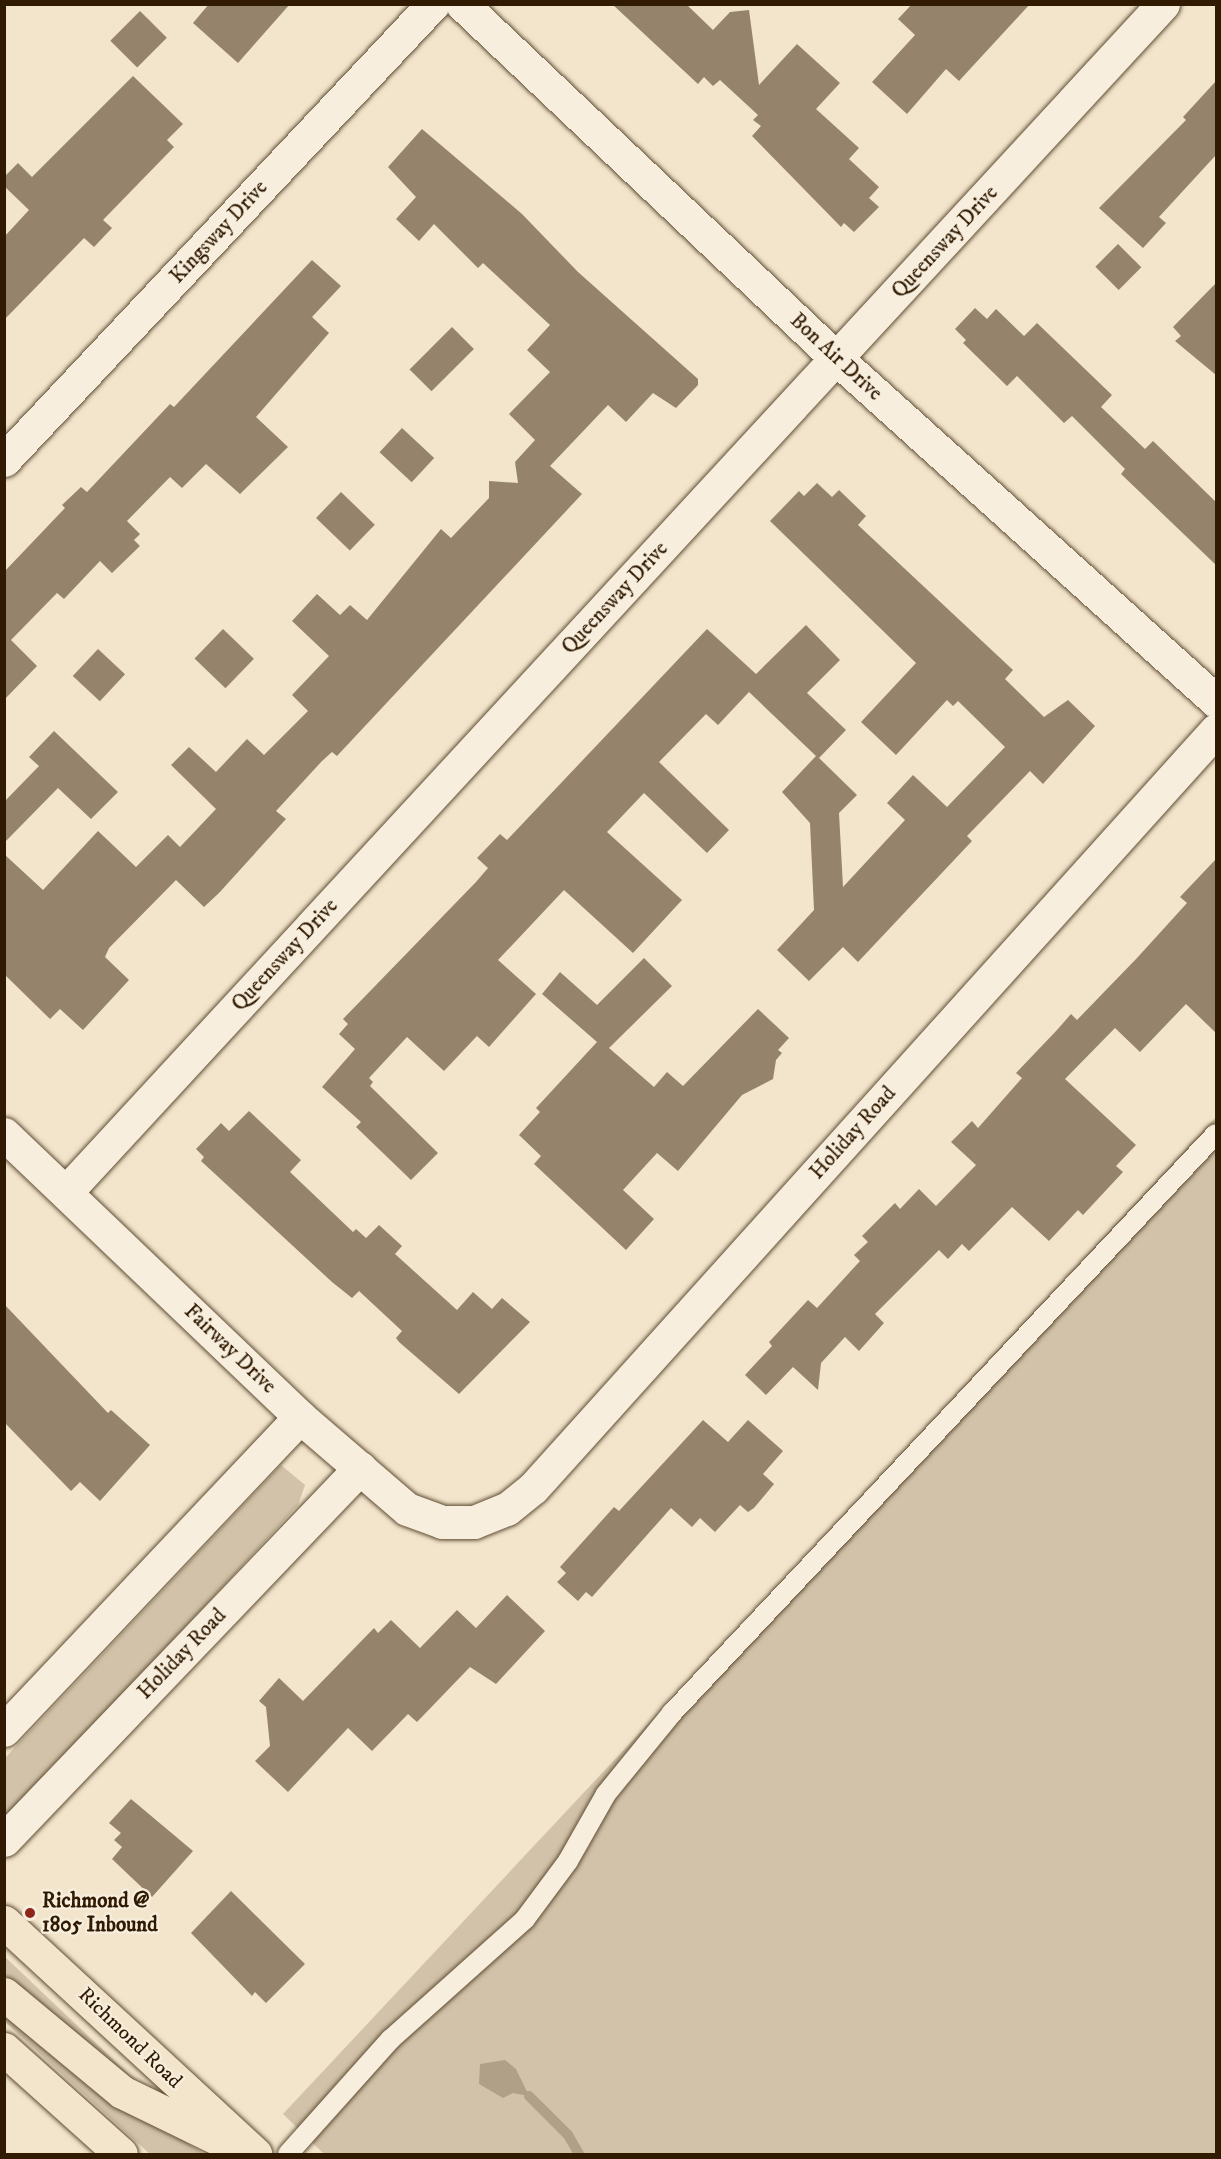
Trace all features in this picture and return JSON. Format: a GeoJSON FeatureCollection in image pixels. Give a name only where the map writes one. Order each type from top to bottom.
{"type":"FeatureCollection","features":[{"type":"Feature","properties":{"kind":"main road","name":"Richmond Road"},"geometry":{"type":"LineString","coordinates":[[4,1922],[255,2154]]}},
{"type":"Feature","properties":{"kind":"main road"},"geometry":{"type":"LineString","coordinates":[[4,1994],[122,2092],[250,2154]]}},
{"type":"Feature","properties":{"kind":"main road"},"geometry":{"type":"LineString","coordinates":[[4,2049],[121,2154]]}},
{"type":"Feature","properties":{"kind":"street","name":"Kingsway Drive"},"geometry":{"type":"LineString","coordinates":[[4,460],[432,4]]}},
{"type":"Feature","properties":{"kind":"street","name":"Bon Air Drive"},"geometry":{"type":"LineString","coordinates":[[462,4],[837,359],[1216,701]]}},
{"type":"Feature","properties":{"kind":"street","name":"Queensway Drive"},"geometry":{"type":"LineString","coordinates":[[66,1192],[1163,4]]}},
{"type":"Feature","properties":{"kind":"street","name":"Holiday Road"},"geometry":{"type":"LineString","coordinates":[[477,1521],[507,1509],[533,1488],[1216,730]]}},
{"type":"Feature","properties":{"kind":"street","name":"Fairway Drive"},"geometry":{"type":"LineString","coordinates":[[4,1134],[300,1417],[407,1509],[442,1522],[477,1521]]}},
{"type":"Feature","properties":{"kind":"street"},"geometry":{"type":"LineString","coordinates":[[4,1731],[300,1417]]}},
{"type":"Feature","properties":{"kind":"street","name":"Holiday Road"},"geometry":{"type":"LineString","coordinates":[[4,1840],[360,1468]]}},
{"type":"Feature","properties":{"kind":"lane"},"geometry":{"type":"LineString","coordinates":[[288,2154],[391,2038],[525,1919],[568,1861],[606,1794],[672,1713],[1216,1134]]}},
{"type":"Feature","properties":{"kind":"shaded area"},"geometry":{"type":"Polygon","coordinates":[[[1216,1117],[1216,2154],[324,2154],[283,2114],[1216,1117]]]}},
{"type":"Feature","properties":{"kind":"shaded area"},"geometry":{"type":"Polygon","coordinates":[[[281,1465],[305,1485],[298,1505],[5,1823],[4,1759],[281,1465]]]}},
{"type":"Feature","properties":{"kind":"shaded area"},"geometry":{"type":"Polygon","coordinates":[[[4,1956],[140,2085],[94,2058],[5,1975],[4,1956]]]}},
{"type":"Feature","properties":{"kind":"shaded area"},"geometry":{"type":"Polygon","coordinates":[[[4,2004],[87,2078],[204,2154],[150,2154],[5,2022],[4,2004]]]}},
{"type":"Feature","properties":{"kind":"shaded area"},"geometry":{"type":"Polygon","coordinates":[[[505,2060],[516,2069],[529,2096],[513,2093],[503,2098],[479,2084],[480,2064],[505,2060]]]}},
{"type":"Feature","properties":{"kind":"building"},"geometry":{"type":"Polygon","coordinates":[[[209,4],[290,4],[238,63],[193,23],[209,4]]]}},
{"type":"Feature","properties":{"kind":"building"},"geometry":{"type":"Polygon","coordinates":[[[612,4],[686,4],[713,30],[730,12],[749,10],[759,85],[797,44],[840,83],[816,109],[859,148],[849,159],[879,187],[869,198],[879,207],[854,232],[844,223],[841,227],[752,136],[761,126],[753,120],[758,115],[720,80],[713,86],[704,77],[698,84],[612,4]]]}},
{"type":"Feature","properties":{"kind":"building"},"geometry":{"type":"Polygon","coordinates":[[[912,4],[1030,4],[959,81],[946,69],[907,114],[872,82],[915,35],[898,19],[912,4]]]}},
{"type":"Feature","properties":{"kind":"building"},"geometry":{"type":"Polygon","coordinates":[[[140,11],[167,38],[137,68],[110,41],[140,11]]]}},
{"type":"Feature","properties":{"kind":"building"},"geometry":{"type":"Polygon","coordinates":[[[133,76],[183,124],[167,140],[174,147],[103,220],[112,228],[94,247],[84,238],[4,320],[4,237],[29,210],[4,186],[4,177],[18,163],[32,177],[133,76]]]}},
{"type":"Feature","properties":{"kind":"building"},"geometry":{"type":"Polygon","coordinates":[[[1216,81],[1216,155],[1159,217],[1166,223],[1143,248],[1099,208],[1186,120],[1183,117],[1216,81]]]}},
{"type":"Feature","properties":{"kind":"building"},"geometry":{"type":"Polygon","coordinates":[[[422,129],[522,214],[578,272],[698,379],[698,385],[676,408],[653,393],[626,422],[608,405],[550,466],[582,494],[337,756],[332,752],[322,761],[276,811],[286,819],[219,893],[204,907],[176,880],[109,948],[105,957],[129,980],[83,1030],[60,1009],[50,1019],[4,974],[4,854],[43,890],[98,831],[136,867],[168,835],[180,847],[216,809],[171,765],[189,747],[216,772],[247,739],[264,755],[308,711],[292,695],[329,656],[292,621],[317,594],[340,615],[350,605],[367,620],[441,529],[451,538],[489,498],[489,481],[518,483],[515,462],[535,440],[509,414],[550,372],[527,350],[550,325],[483,263],[478,268],[434,224],[419,241],[396,219],[416,197],[388,167],[422,129]]]}},
{"type":"Feature","properties":{"kind":"building"},"geometry":{"type":"Polygon","coordinates":[[[1118,244],[1141,267],[1119,290],[1095,267],[1118,244]]]}},
{"type":"Feature","properties":{"kind":"building"},"geometry":{"type":"Polygon","coordinates":[[[312,260],[341,286],[312,317],[329,333],[256,417],[288,447],[240,494],[206,464],[182,488],[170,477],[127,521],[140,534],[134,540],[140,546],[112,573],[100,561],[64,599],[57,593],[11,640],[37,666],[4,700],[4,572],[65,508],[62,505],[81,487],[87,492],[170,404],[174,407],[312,260]]]}},
{"type":"Feature","properties":{"kind":"building"},"geometry":{"type":"Polygon","coordinates":[[[1216,283],[1216,375],[1175,341],[1181,336],[1173,327],[1216,283]]]}},
{"type":"Feature","properties":{"kind":"building"},"geometry":{"type":"Polygon","coordinates":[[[975,308],[987,319],[996,309],[1024,336],[1037,323],[1112,395],[1101,407],[1145,449],[1153,441],[1216,502],[1216,565],[1121,474],[1125,469],[1072,416],[1064,423],[1017,376],[1007,386],[963,343],[966,340],[955,329],[975,308]]]}},
{"type":"Feature","properties":{"kind":"building"},"geometry":{"type":"Polygon","coordinates":[[[452,327],[474,349],[431,391],[410,369],[452,327]]]}},
{"type":"Feature","properties":{"kind":"building"},"geometry":{"type":"Polygon","coordinates":[[[402,428],[434,458],[412,482],[379,452],[402,428]]]}},
{"type":"Feature","properties":{"kind":"building"},"geometry":{"type":"Polygon","coordinates":[[[817,483],[832,497],[839,490],[866,516],[858,525],[1013,670],[1005,679],[1044,717],[1068,700],[1095,726],[1043,784],[1030,771],[967,836],[972,841],[858,962],[843,947],[809,981],[777,950],[814,910],[810,823],[782,792],[816,756],[749,692],[718,725],[706,714],[659,762],[729,830],[707,853],[644,793],[607,832],[682,900],[633,953],[564,890],[498,960],[536,994],[489,1047],[477,1036],[444,1071],[407,1037],[369,1078],[373,1082],[370,1086],[438,1153],[411,1180],[356,1127],[361,1122],[322,1087],[355,1049],[339,1034],[348,1024],[343,1019],[488,868],[477,858],[500,834],[507,840],[707,629],[756,674],[806,625],[840,660],[807,693],[846,730],[819,758],[857,795],[839,813],[843,887],[905,820],[887,803],[913,775],[947,807],[1005,747],[958,701],[953,706],[947,700],[896,755],[861,722],[916,663],[770,521],[799,491],[804,496],[817,483]]]}},
{"type":"Feature","properties":{"kind":"building"},"geometry":{"type":"Polygon","coordinates":[[[341,492],[375,525],[350,551],[316,518],[341,492]]]}},
{"type":"Feature","properties":{"kind":"building"},"geometry":{"type":"Polygon","coordinates":[[[223,629],[254,659],[225,688],[195,658],[223,629]]]}},
{"type":"Feature","properties":{"kind":"building"},"geometry":{"type":"Polygon","coordinates":[[[98,649],[125,674],[100,701],[73,676],[98,649]]]}},
{"type":"Feature","properties":{"kind":"building"},"geometry":{"type":"Polygon","coordinates":[[[54,731],[118,792],[91,819],[58,788],[4,843],[4,802],[39,766],[29,757],[54,731]]]}},
{"type":"Feature","properties":{"kind":"building"},"geometry":{"type":"Polygon","coordinates":[[[1216,859],[1216,1033],[1186,1004],[1140,1052],[1115,1028],[1065,1079],[1136,1145],[1116,1166],[1123,1172],[1083,1215],[1078,1210],[1049,1241],[1012,1207],[969,1251],[962,1244],[948,1259],[939,1250],[875,1314],[884,1323],[859,1351],[845,1337],[821,1363],[818,1390],[793,1367],[766,1395],[745,1375],[772,1346],[769,1342],[808,1300],[817,1308],[860,1261],[854,1255],[868,1242],[862,1236],[895,1203],[900,1209],[919,1189],[936,1206],[976,1165],[951,1142],[972,1121],[978,1128],[1022,1078],[1016,1073],[1071,1014],[1077,1020],[1137,958],[1187,903],[1180,897],[1216,859]]]}},
{"type":"Feature","properties":{"kind":"building"},"geometry":{"type":"Polygon","coordinates":[[[644,958],[672,986],[609,1048],[654,1087],[667,1072],[683,1086],[758,1009],[789,1038],[778,1050],[782,1053],[776,1060],[773,1079],[742,1095],[678,1171],[657,1153],[623,1190],[654,1219],[626,1250],[534,1164],[541,1156],[519,1135],[540,1112],[536,1108],[597,1042],[542,994],[560,972],[597,1005],[644,958]]]}},
{"type":"Feature","properties":{"kind":"building"},"geometry":{"type":"Polygon","coordinates":[[[249,1111],[301,1160],[290,1172],[353,1232],[356,1229],[366,1238],[379,1225],[402,1246],[395,1254],[457,1310],[473,1292],[492,1309],[502,1298],[530,1322],[459,1394],[399,1342],[396,1338],[402,1331],[359,1291],[352,1298],[332,1282],[201,1161],[204,1157],[196,1149],[221,1123],[229,1131],[249,1111]]]}},
{"type":"Feature","properties":{"kind":"building"},"geometry":{"type":"Polygon","coordinates":[[[4,1304],[108,1413],[111,1410],[150,1445],[100,1501],[80,1482],[71,1491],[4,1422],[4,1304]]]}},
{"type":"Feature","properties":{"kind":"building"},"geometry":{"type":"Polygon","coordinates":[[[703,1420],[728,1442],[748,1420],[783,1451],[763,1474],[774,1484],[754,1508],[748,1512],[740,1505],[715,1532],[700,1518],[692,1527],[671,1508],[592,1597],[586,1592],[578,1601],[557,1582],[566,1573],[560,1567],[614,1507],[619,1511],[703,1420]]]}},
{"type":"Feature","properties":{"kind":"building"},"geometry":{"type":"Polygon","coordinates":[[[507,1595],[545,1631],[496,1684],[470,1667],[417,1722],[408,1714],[372,1751],[348,1728],[288,1792],[255,1761],[270,1746],[266,1707],[259,1701],[279,1678],[303,1701],[374,1628],[378,1633],[391,1620],[420,1648],[457,1610],[476,1628],[507,1595]]]}},
{"type":"Feature","properties":{"kind":"building"},"geometry":{"type":"Polygon","coordinates":[[[131,1799],[193,1851],[152,1897],[112,1859],[122,1847],[114,1840],[121,1833],[109,1823],[131,1799]]]}},
{"type":"Feature","properties":{"kind":"building"},"geometry":{"type":"Polygon","coordinates":[[[231,1891],[305,1964],[266,2003],[255,1992],[252,1996],[191,1933],[231,1891]]]}},
{"type":"Feature","properties":{"kind":"waterway"},"geometry":{"type":"LineString","coordinates":[[529,2096],[568,2135],[579,2154]]}},
{"type":"Feature","properties":{"kind":"place","name":"Richmond @ 1805 Inbound"},"geometry":{"type":"Point","coordinates":[30,1913]}}]}
